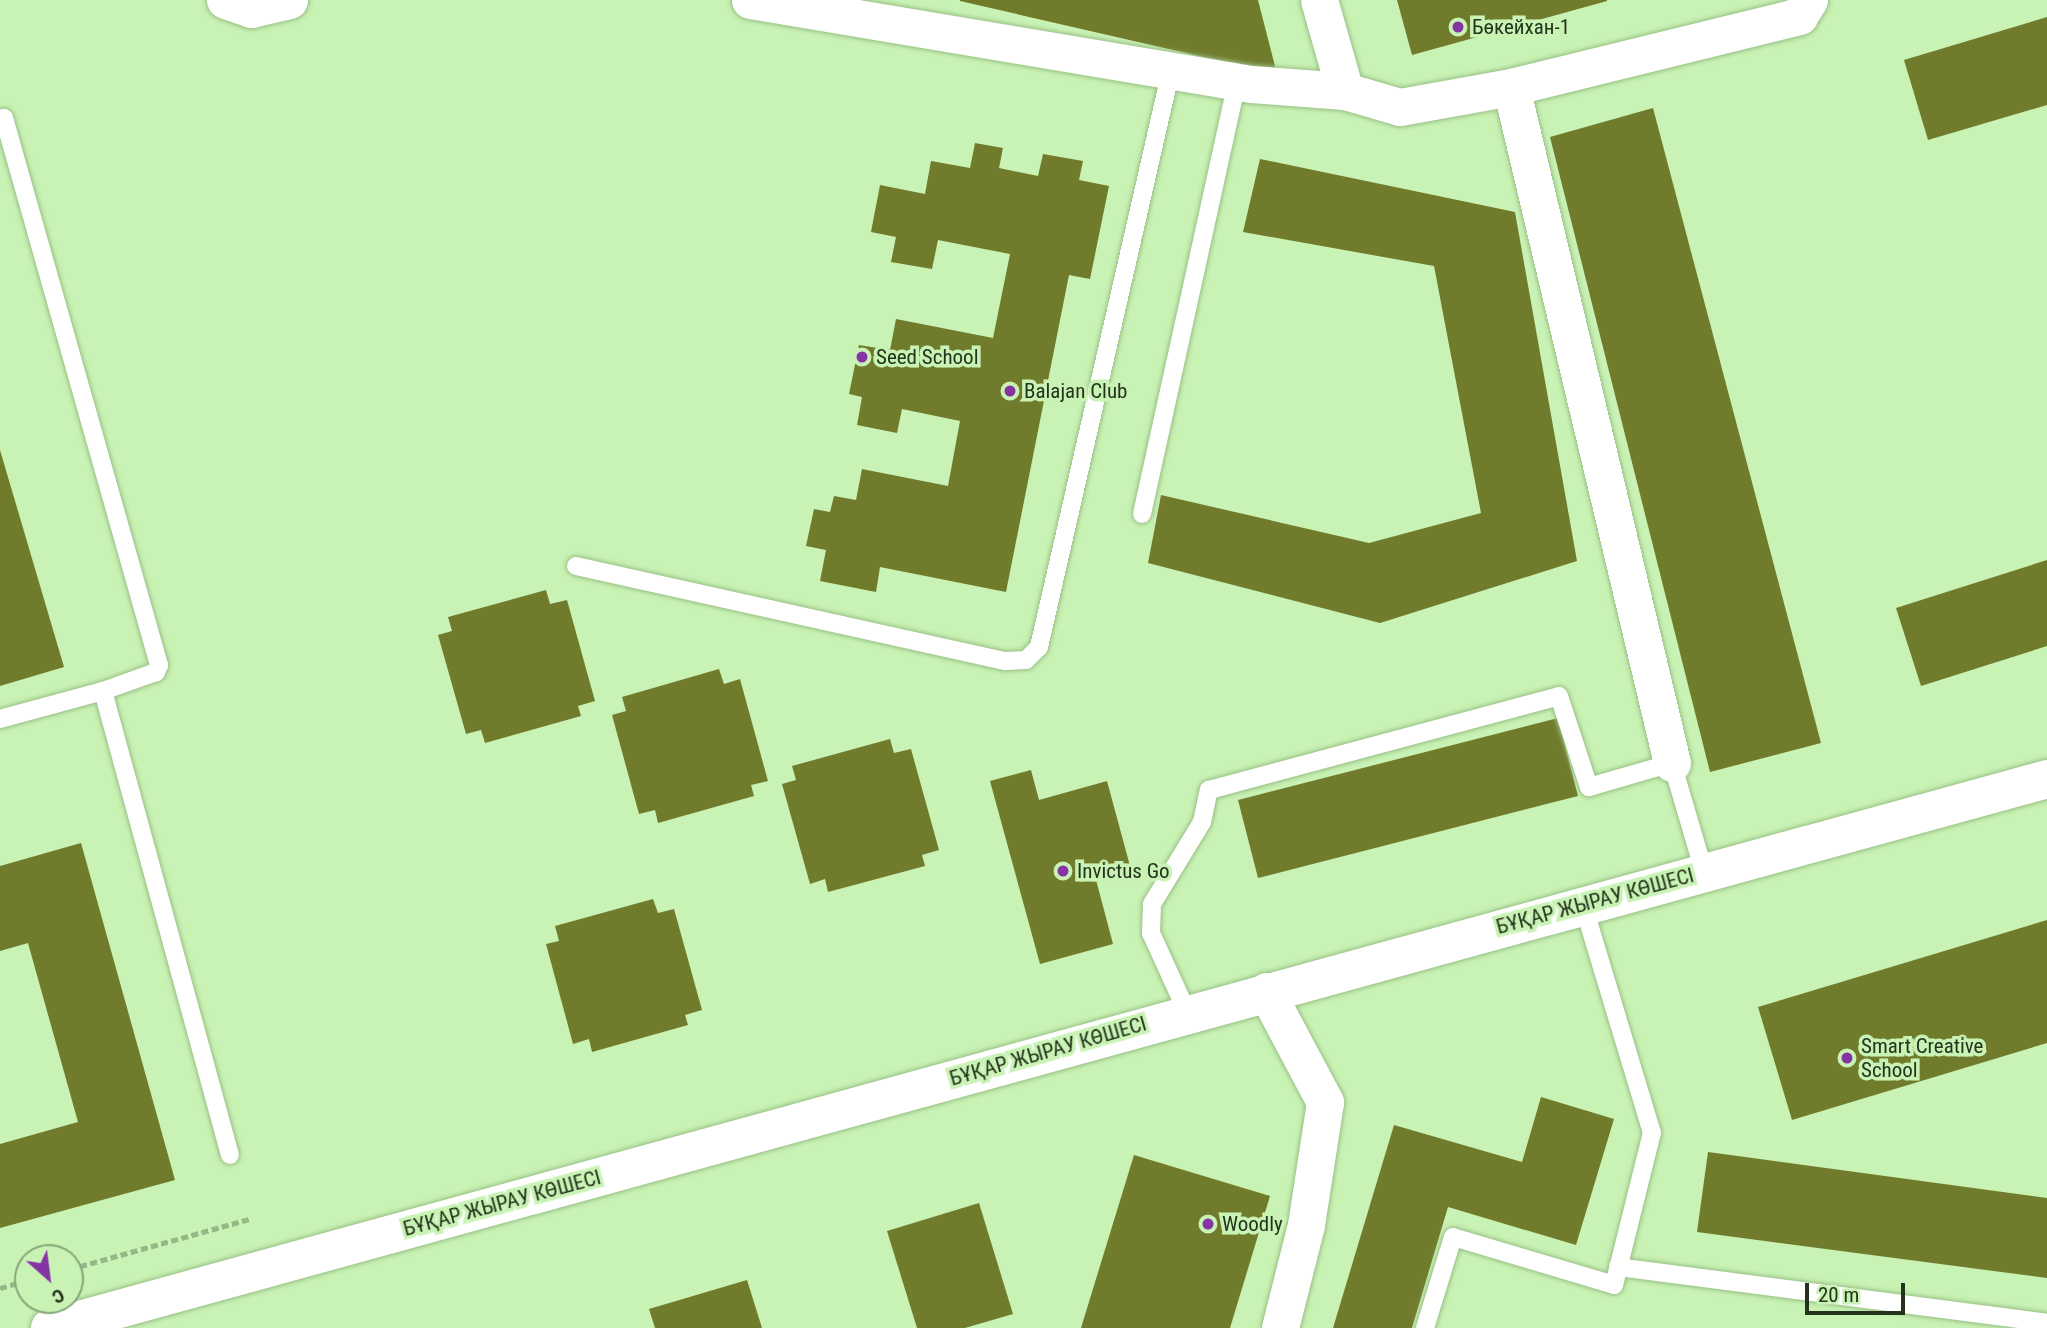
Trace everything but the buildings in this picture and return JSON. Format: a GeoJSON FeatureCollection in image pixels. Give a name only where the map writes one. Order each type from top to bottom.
{"type":"FeatureCollection","features":[{"type":"Feature","properties":{"kind":"street"},"geometry":{"type":"LineString","coordinates":[[225,0],[251,9],[289,0]]}},
{"type":"Feature","properties":{"kind":"street"},"geometry":{"type":"LineString","coordinates":[[750,0],[1237,82],[1345,92],[1400,107],[1511,88],[1799,16],[1809,0]]}},
{"type":"Feature","properties":{"kind":"street"},"geometry":{"type":"LineString","coordinates":[[1319,0],[1345,92]]}},
{"type":"Feature","properties":{"kind":"street"},"geometry":{"type":"LineString","coordinates":[[1511,88],[1672,763]]}},
{"type":"Feature","properties":{"kind":"street","name":"БҰҚАР ЖЫРАУ КӨШЕСІ"},"geometry":{"type":"LineString","coordinates":[[50,1328],[1187,1012],[2047,779]]}},
{"type":"Feature","properties":{"kind":"street"},"geometry":{"type":"LineString","coordinates":[[1266,991],[1325,1102],[1306,1224],[1280,1328]]}},
{"type":"Feature","properties":{"kind":"lane"},"geometry":{"type":"LineString","coordinates":[[576,566],[1006,661],[1026,660],[1039,647],[1171,70]]}},
{"type":"Feature","properties":{"kind":"lane"},"geometry":{"type":"LineString","coordinates":[[1142,514],[1237,82]]}},
{"type":"Feature","properties":{"kind":"lane"},"geometry":{"type":"LineString","coordinates":[[0,719],[103,691],[156,671],[159,665],[1,113]]}},
{"type":"Feature","properties":{"kind":"lane"},"geometry":{"type":"LineString","coordinates":[[103,691],[230,1155]]}},
{"type":"Feature","properties":{"kind":"lane"},"geometry":{"type":"LineString","coordinates":[[1187,1012],[1151,933],[1152,904],[1202,822],[1209,790],[1559,696],[1590,787],[1672,763],[1704,872]]}},
{"type":"Feature","properties":{"kind":"lane"},"geometry":{"type":"LineString","coordinates":[[1425,1328],[1453,1237],[1614,1285],[1652,1133],[1583,905]]}},
{"type":"Feature","properties":{"kind":"lane"},"geometry":{"type":"LineString","coordinates":[[1618,1267],[2047,1323]]}},
{"type":"Feature","properties":{"kind":"path"},"geometry":{"type":"LineString","coordinates":[[84,1265],[249,1219]]}},
{"type":"Feature","properties":{"kind":"place","name":"Бөкейхан-1"},"geometry":{"type":"Point","coordinates":[1458,27]}},
{"type":"Feature","properties":{"kind":"place","name":"Seed School"},"geometry":{"type":"Point","coordinates":[862,357]}},
{"type":"Feature","properties":{"kind":"place","name":"Balajan Club"},"geometry":{"type":"Point","coordinates":[1010,391]}},
{"type":"Feature","properties":{"kind":"place","name":"Invictus Go"},"geometry":{"type":"Point","coordinates":[1063,871]}},
{"type":"Feature","properties":{"kind":"place","name":"Smart Creative School"},"geometry":{"type":"Point","coordinates":[1847,1058]}},
{"type":"Feature","properties":{"kind":"place","name":"Woodly"},"geometry":{"type":"Point","coordinates":[1208,1224]}}]}
